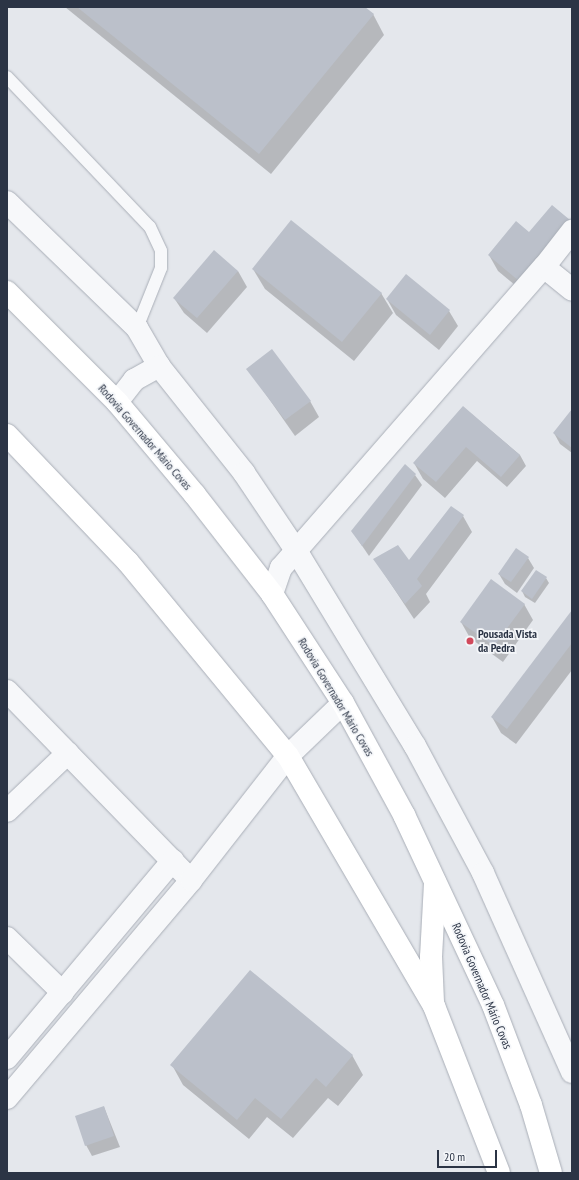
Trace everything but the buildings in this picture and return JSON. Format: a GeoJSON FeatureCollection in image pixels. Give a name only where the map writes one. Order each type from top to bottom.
{"type":"FeatureCollection","features":[{"type":"Feature","properties":{"kind":"highway","name":"Rodovia Governador Mário Covas"},"geometry":{"type":"LineString","coordinates":[[7,292],[117,402],[272,594],[343,703],[404,815],[493,1005],[531,1105],[551,1173]]}},
{"type":"Feature","properties":{"kind":"highway"},"geometry":{"type":"LineString","coordinates":[[7,435],[128,562],[288,756],[434,1006],[499,1173]]}},
{"type":"Feature","properties":{"kind":"highway"},"geometry":{"type":"LineString","coordinates":[[434,1006],[431,957],[435,879]]}},
{"type":"Feature","properties":{"kind":"street"},"geometry":{"type":"LineString","coordinates":[[7,202],[137,328],[159,366],[244,473],[297,552],[415,746],[482,873],[572,1072]]}},
{"type":"Feature","properties":{"kind":"street"},"geometry":{"type":"LineString","coordinates":[[272,594],[281,568],[297,552],[544,267],[572,231]]}},
{"type":"Feature","properties":{"kind":"street"},"geometry":{"type":"LineString","coordinates":[[544,267],[572,290]]}},
{"type":"Feature","properties":{"kind":"street"},"geometry":{"type":"LineString","coordinates":[[117,402],[134,380],[159,366]]}},
{"type":"Feature","properties":{"kind":"street"},"geometry":{"type":"LineString","coordinates":[[7,691],[191,880]]}},
{"type":"Feature","properties":{"kind":"street"},"geometry":{"type":"LineString","coordinates":[[7,1098],[191,880],[288,756],[343,703]]}},
{"type":"Feature","properties":{"kind":"street"},"geometry":{"type":"LineString","coordinates":[[7,811],[68,753]]}},
{"type":"Feature","properties":{"kind":"street"},"geometry":{"type":"LineString","coordinates":[[7,1058],[173,860]]}},
{"type":"Feature","properties":{"kind":"street"},"geometry":{"type":"LineString","coordinates":[[7,938],[63,993]]}},
{"type":"Feature","properties":{"kind":"lane"},"geometry":{"type":"LineString","coordinates":[[7,77],[150,227],[162,251],[160,268],[137,328]]}},
{"type":"Feature","properties":{"kind":"place","name":"Pousada Vista da Pedra"},"geometry":{"type":"Point","coordinates":[470,641]}}]}
